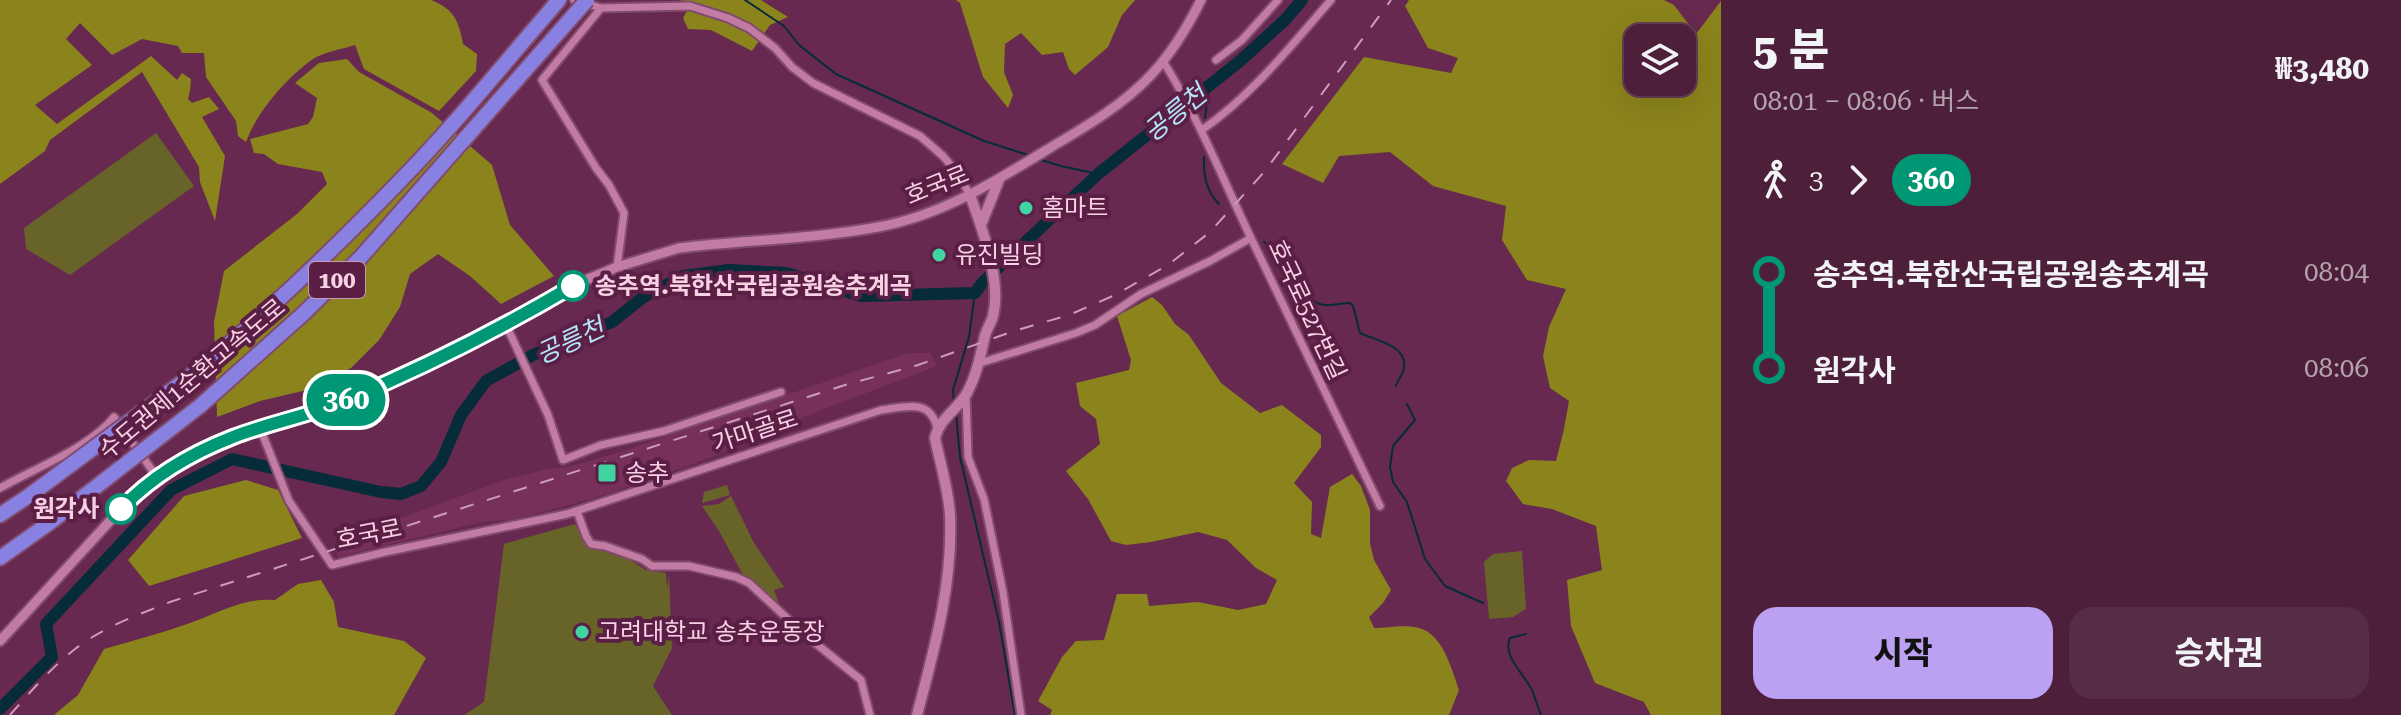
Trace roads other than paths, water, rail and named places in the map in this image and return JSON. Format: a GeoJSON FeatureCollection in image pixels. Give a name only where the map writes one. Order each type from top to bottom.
{"type":"FeatureCollection","features":[{"type":"Feature","properties":{"kind":"highway","name":"수도권제1순환고속도로"},"geometry":{"type":"LineString","coordinates":[[0,515],[224,349],[343,240],[444,133],[559,0]]}},
{"type":"Feature","properties":{"kind":"highway","name":"수도권제1순환고속도로"},"geometry":{"type":"LineString","coordinates":[[0,558],[200,406],[303,314],[361,257],[587,0]]}},
{"type":"Feature","properties":{"kind":"main road"},"geometry":{"type":"LineString","coordinates":[[981,225],[999,180]]}},
{"type":"Feature","properties":{"kind":"main road"},"geometry":{"type":"LineString","coordinates":[[917,715],[949,576],[950,513],[935,438],[939,425],[966,395],[980,363],[984,336],[993,316],[995,294],[989,252],[970,195]]}},
{"type":"Feature","properties":{"kind":"street"},"geometry":{"type":"LineString","coordinates":[[574,0],[601,8],[690,6],[749,28],[813,83],[920,136],[943,156],[970,195]]}},
{"type":"Feature","properties":{"kind":"street","name":"호국로"},"geometry":{"type":"LineString","coordinates":[[0,641],[131,498],[174,466],[232,437],[342,402],[506,325],[581,282],[617,267],[679,248],[879,227],[915,217],[970,195],[1084,128],[1120,102],[1163,61],[1201,0]]}},
{"type":"Feature","properties":{"kind":"street"},"geometry":{"type":"LineString","coordinates":[[1216,60],[1242,40],[1278,0]]}},
{"type":"Feature","properties":{"kind":"street"},"geometry":{"type":"LineString","coordinates":[[1202,130],[1237,103],[1271,70],[1331,0]]}},
{"type":"Feature","properties":{"kind":"street"},"geometry":{"type":"LineString","coordinates":[[601,8],[542,80],[624,213],[617,267]]}},
{"type":"Feature","properties":{"kind":"street","name":"호국로527번길"},"geometry":{"type":"LineString","coordinates":[[1163,61],[1202,130],[1380,506]]}},
{"type":"Feature","properties":{"kind":"street"},"geometry":{"type":"LineString","coordinates":[[980,363],[1095,325],[1141,294],[1251,238]]}},
{"type":"Feature","properties":{"kind":"street"},"geometry":{"type":"LineString","coordinates":[[506,325],[548,415],[563,460],[601,445],[664,431],[781,392]]}},
{"type":"Feature","properties":{"kind":"street"},"geometry":{"type":"LineString","coordinates":[[966,395],[968,457],[984,499],[1003,592],[1021,715]]}},
{"type":"Feature","properties":{"kind":"street","name":"가마골로"},"geometry":{"type":"LineString","coordinates":[[471,535],[577,511],[881,410],[919,406],[928,409],[939,425]]}},
{"type":"Feature","properties":{"kind":"street"},"geometry":{"type":"LineString","coordinates":[[0,488],[66,454],[108,425],[114,417],[157,477]]}},
{"type":"Feature","properties":{"kind":"street","name":"호국로"},"geometry":{"type":"LineString","coordinates":[[260,428],[283,488],[332,565],[471,535]]}},
{"type":"Feature","properties":{"kind":"street"},"geometry":{"type":"LineString","coordinates":[[577,511],[591,544],[642,559],[652,566],[689,566],[749,583],[803,633],[861,680],[870,715]]}},
{"type":"Feature","properties":{"kind":"waterway"},"geometry":{"type":"LineString","coordinates":[[745,0],[784,26],[799,45],[836,74],[984,141],[1028,155]]}},
{"type":"Feature","properties":{"kind":"waterway","name":"공릉천"},"geometry":{"type":"LineString","coordinates":[[0,709],[52,657],[46,624],[171,490],[232,459],[381,492],[401,494],[421,486],[441,462],[461,415],[486,381],[533,355],[612,322],[642,298],[683,276],[729,270],[786,273],[861,296],[975,293],[1098,174],[1240,61],[1302,0]]}},
{"type":"Feature","properties":{"kind":"waterway"},"geometry":{"type":"LineString","coordinates":[[1205,118],[1209,86]]}},
{"type":"Feature","properties":{"kind":"waterway"},"geometry":{"type":"LineString","coordinates":[[1204,157],[1206,182],[1219,204]]}},
{"type":"Feature","properties":{"kind":"waterway"},"geometry":{"type":"LineString","coordinates":[[1038,159],[1098,174]]}},
{"type":"Feature","properties":{"kind":"waterway"},"geometry":{"type":"LineString","coordinates":[[1264,242],[1271,249],[1289,256],[1302,286],[1312,299],[1325,305],[1350,303],[1360,333],[1389,344],[1401,354],[1404,368],[1396,386]]}},
{"type":"Feature","properties":{"kind":"waterway"},"geometry":{"type":"LineString","coordinates":[[954,404],[953,390],[969,337],[975,293]]}},
{"type":"Feature","properties":{"kind":"waterway"},"geometry":{"type":"LineString","coordinates":[[1407,404],[1415,420],[1393,446],[1390,467],[1393,482],[1407,502],[1425,559],[1445,586],[1483,603]]}},
{"type":"Feature","properties":{"kind":"waterway"},"geometry":{"type":"LineString","coordinates":[[956,414],[960,457],[999,622],[1015,715]]}},
{"type":"Feature","properties":{"kind":"waterway"},"geometry":{"type":"LineString","coordinates":[[1526,634],[1510,638],[1509,651],[1532,690],[1541,715]]}},
{"type":"Feature","properties":{"kind":"railway"},"geometry":{"type":"LineString","coordinates":[[10,715],[49,672],[86,641],[121,622],[170,602],[845,385],[918,365],[1069,315],[1115,295],[1168,265],[1210,232],[1265,171],[1391,0]]}},
{"type":"Feature","properties":{"kind":"place","name":"홈마트"},"geometry":{"type":"Point","coordinates":[1026,208]}},
{"type":"Feature","properties":{"kind":"place","name":"유진빌딩"},"geometry":{"type":"Point","coordinates":[939,255]}},
{"type":"Feature","properties":{"kind":"place","name":"송추역.북한산국립공원송추계곡"},"geometry":{"type":"Point","coordinates":[573,286]}},
{"type":"Feature","properties":{"kind":"place","name":"송추"},"geometry":{"type":"Point","coordinates":[607,473]}},
{"type":"Feature","properties":{"kind":"place","name":"원각사"},"geometry":{"type":"Point","coordinates":[121,509]}},
{"type":"Feature","properties":{"kind":"place","name":"고려대학교 송추운동장"},"geometry":{"type":"Point","coordinates":[582,632]}}]}
